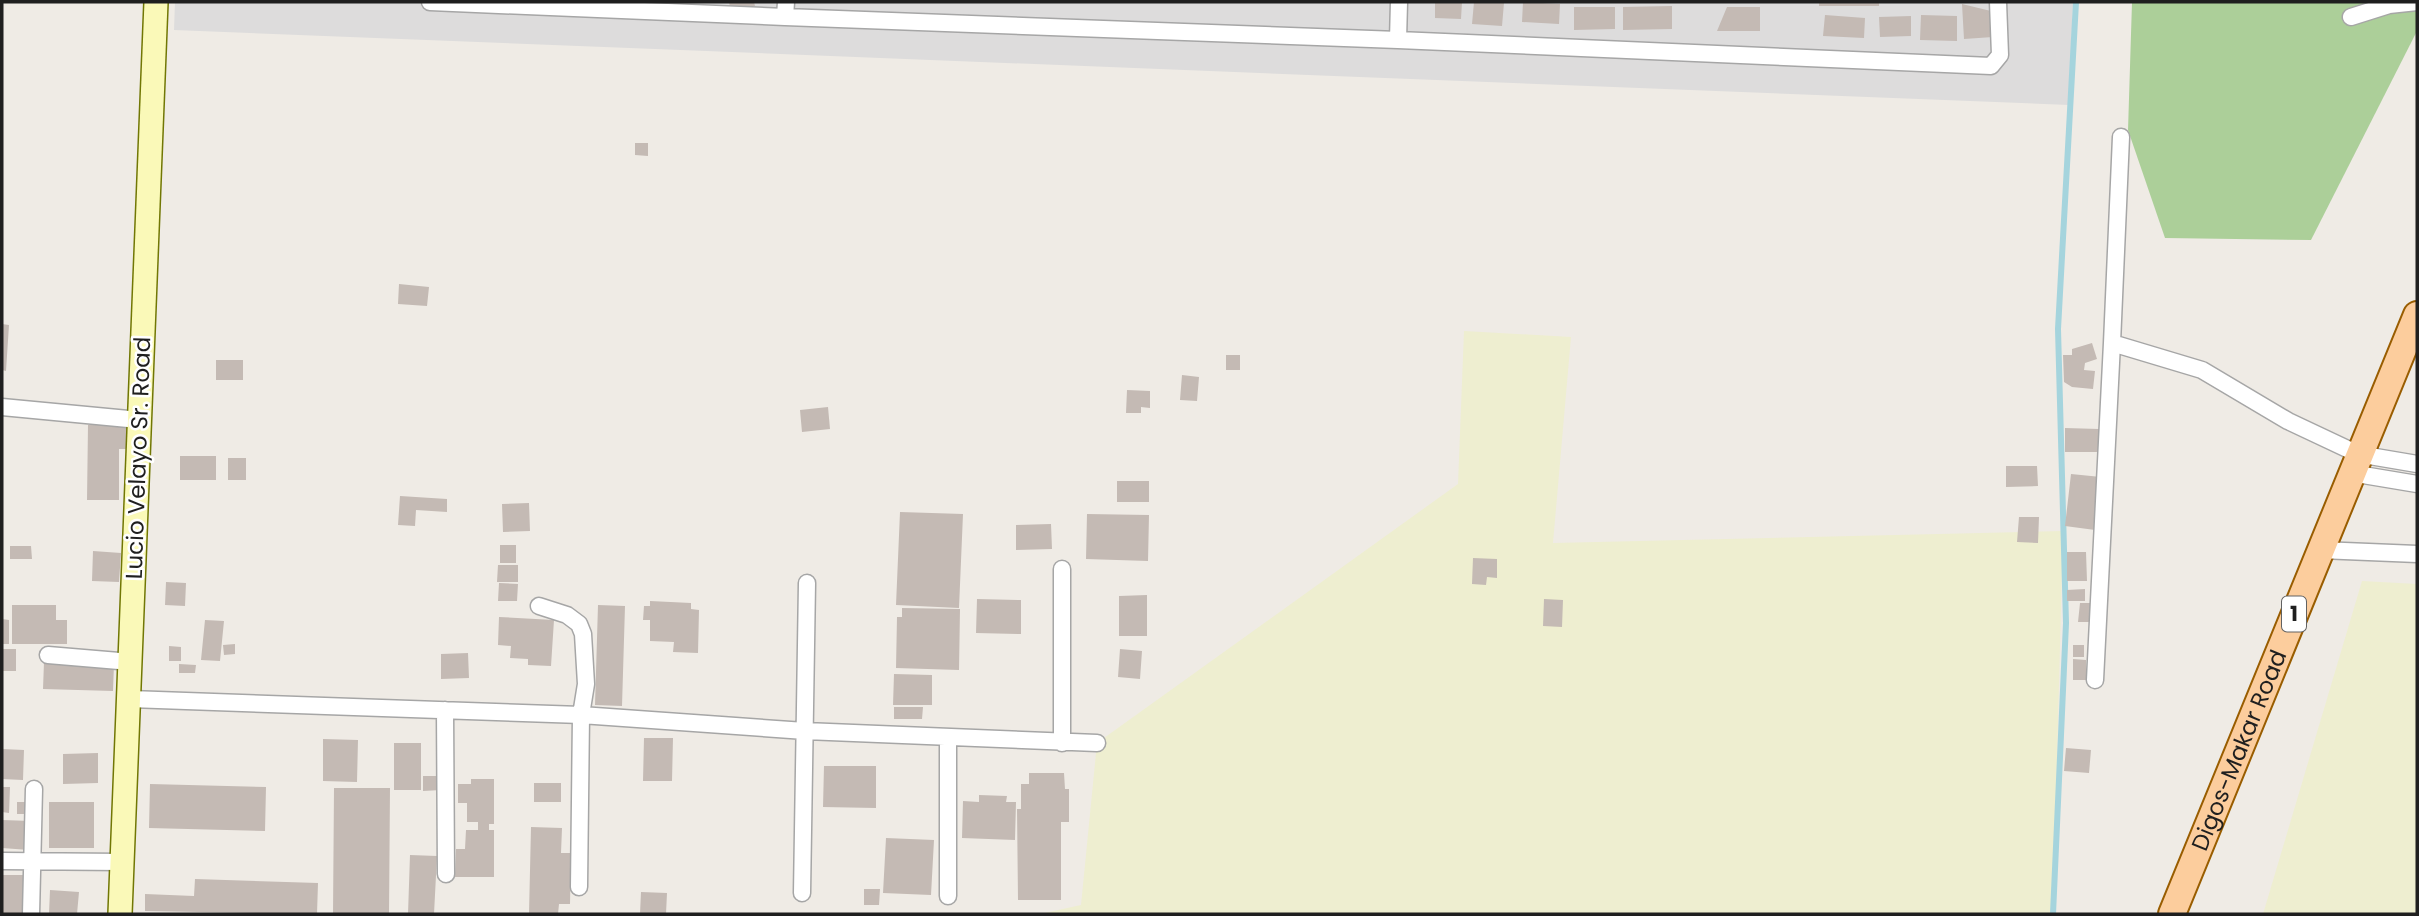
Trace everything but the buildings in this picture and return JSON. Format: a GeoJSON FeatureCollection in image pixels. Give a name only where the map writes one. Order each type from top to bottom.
{"type":"FeatureCollection","features":[{"type":"Feature","properties":{"kind":"main road","name":"Lucio Velayo Sr. Road"},"geometry":{"type":"LineString","coordinates":[[120,914],[156,2]]}},
{"type":"Feature","properties":{"kind":"main road","name":"Digos-Makar Road"},"geometry":{"type":"LineString","coordinates":[[2172,914],[2417,315]]}},
{"type":"Feature","properties":{"kind":"street"},"geometry":{"type":"LineString","coordinates":[[430,2],[786,10],[1991,65],[2000,55],[1998,2]]}},
{"type":"Feature","properties":{"kind":"street"},"geometry":{"type":"LineString","coordinates":[[1398,40],[1399,2]]}},
{"type":"Feature","properties":{"kind":"street"},"geometry":{"type":"LineString","coordinates":[[2351,17],[2389,5],[2417,2]]}},
{"type":"Feature","properties":{"kind":"street"},"geometry":{"type":"LineString","coordinates":[[2095,680],[2121,137]]}},
{"type":"Feature","properties":{"kind":"street"},"geometry":{"type":"LineString","coordinates":[[2112,343],[2202,370],[2355,463],[2417,484]]}},
{"type":"Feature","properties":{"kind":"street"},"geometry":{"type":"LineString","coordinates":[[2,407],[139,420]]}},
{"type":"Feature","properties":{"kind":"street"},"geometry":{"type":"LineString","coordinates":[[2355,463],[2417,464]]}},
{"type":"Feature","properties":{"kind":"street"},"geometry":{"type":"LineString","coordinates":[[2320,550],[2417,554]]}},
{"type":"Feature","properties":{"kind":"street"},"geometry":{"type":"LineString","coordinates":[[1062,569],[1062,743]]}},
{"type":"Feature","properties":{"kind":"street"},"geometry":{"type":"LineString","coordinates":[[802,893],[807,583]]}},
{"type":"Feature","properties":{"kind":"street"},"geometry":{"type":"LineString","coordinates":[[539,606],[567,615],[579,624],[583,634],[586,684],[581,715],[579,887]]}},
{"type":"Feature","properties":{"kind":"street"},"geometry":{"type":"LineString","coordinates":[[48,655],[131,662]]}},
{"type":"Feature","properties":{"kind":"street"},"geometry":{"type":"LineString","coordinates":[[130,699],[581,715],[805,731],[1097,743]]}},
{"type":"Feature","properties":{"kind":"street"},"geometry":{"type":"LineString","coordinates":[[445,710],[446,874]]}},
{"type":"Feature","properties":{"kind":"street"},"geometry":{"type":"LineString","coordinates":[[948,737],[948,896]]}},
{"type":"Feature","properties":{"kind":"street"},"geometry":{"type":"LineString","coordinates":[[31,914],[34,789]]}},
{"type":"Feature","properties":{"kind":"street"},"geometry":{"type":"LineString","coordinates":[[2,861],[122,862]]}},
{"type":"Feature","properties":{"kind":"shaded area"},"geometry":{"type":"Polygon","coordinates":[[[175,2],[2073,2],[2069,105],[174,30],[175,2]]]}},
{"type":"Feature","properties":{"kind":"green space"},"geometry":{"type":"Polygon","coordinates":[[[2132,2],[2417,2],[2417,31],[2311,240],[2165,238],[2128,130],[2132,2]]]}},
{"type":"Feature","properties":{"kind":"green space"},"geometry":{"type":"Polygon","coordinates":[[[1464,331],[1571,337],[1553,543],[2063,531],[2053,914],[1040,914],[1081,905],[1097,743],[1458,484],[1464,331]]]}},
{"type":"Feature","properties":{"kind":"green space"},"geometry":{"type":"Polygon","coordinates":[[[2362,581],[2417,584],[2417,914],[2263,914],[2362,581]]]}},
{"type":"Feature","properties":{"kind":"waterway"},"geometry":{"type":"LineString","coordinates":[[2053,914],[2066,623],[2058,329],[2076,2]]}}]}
